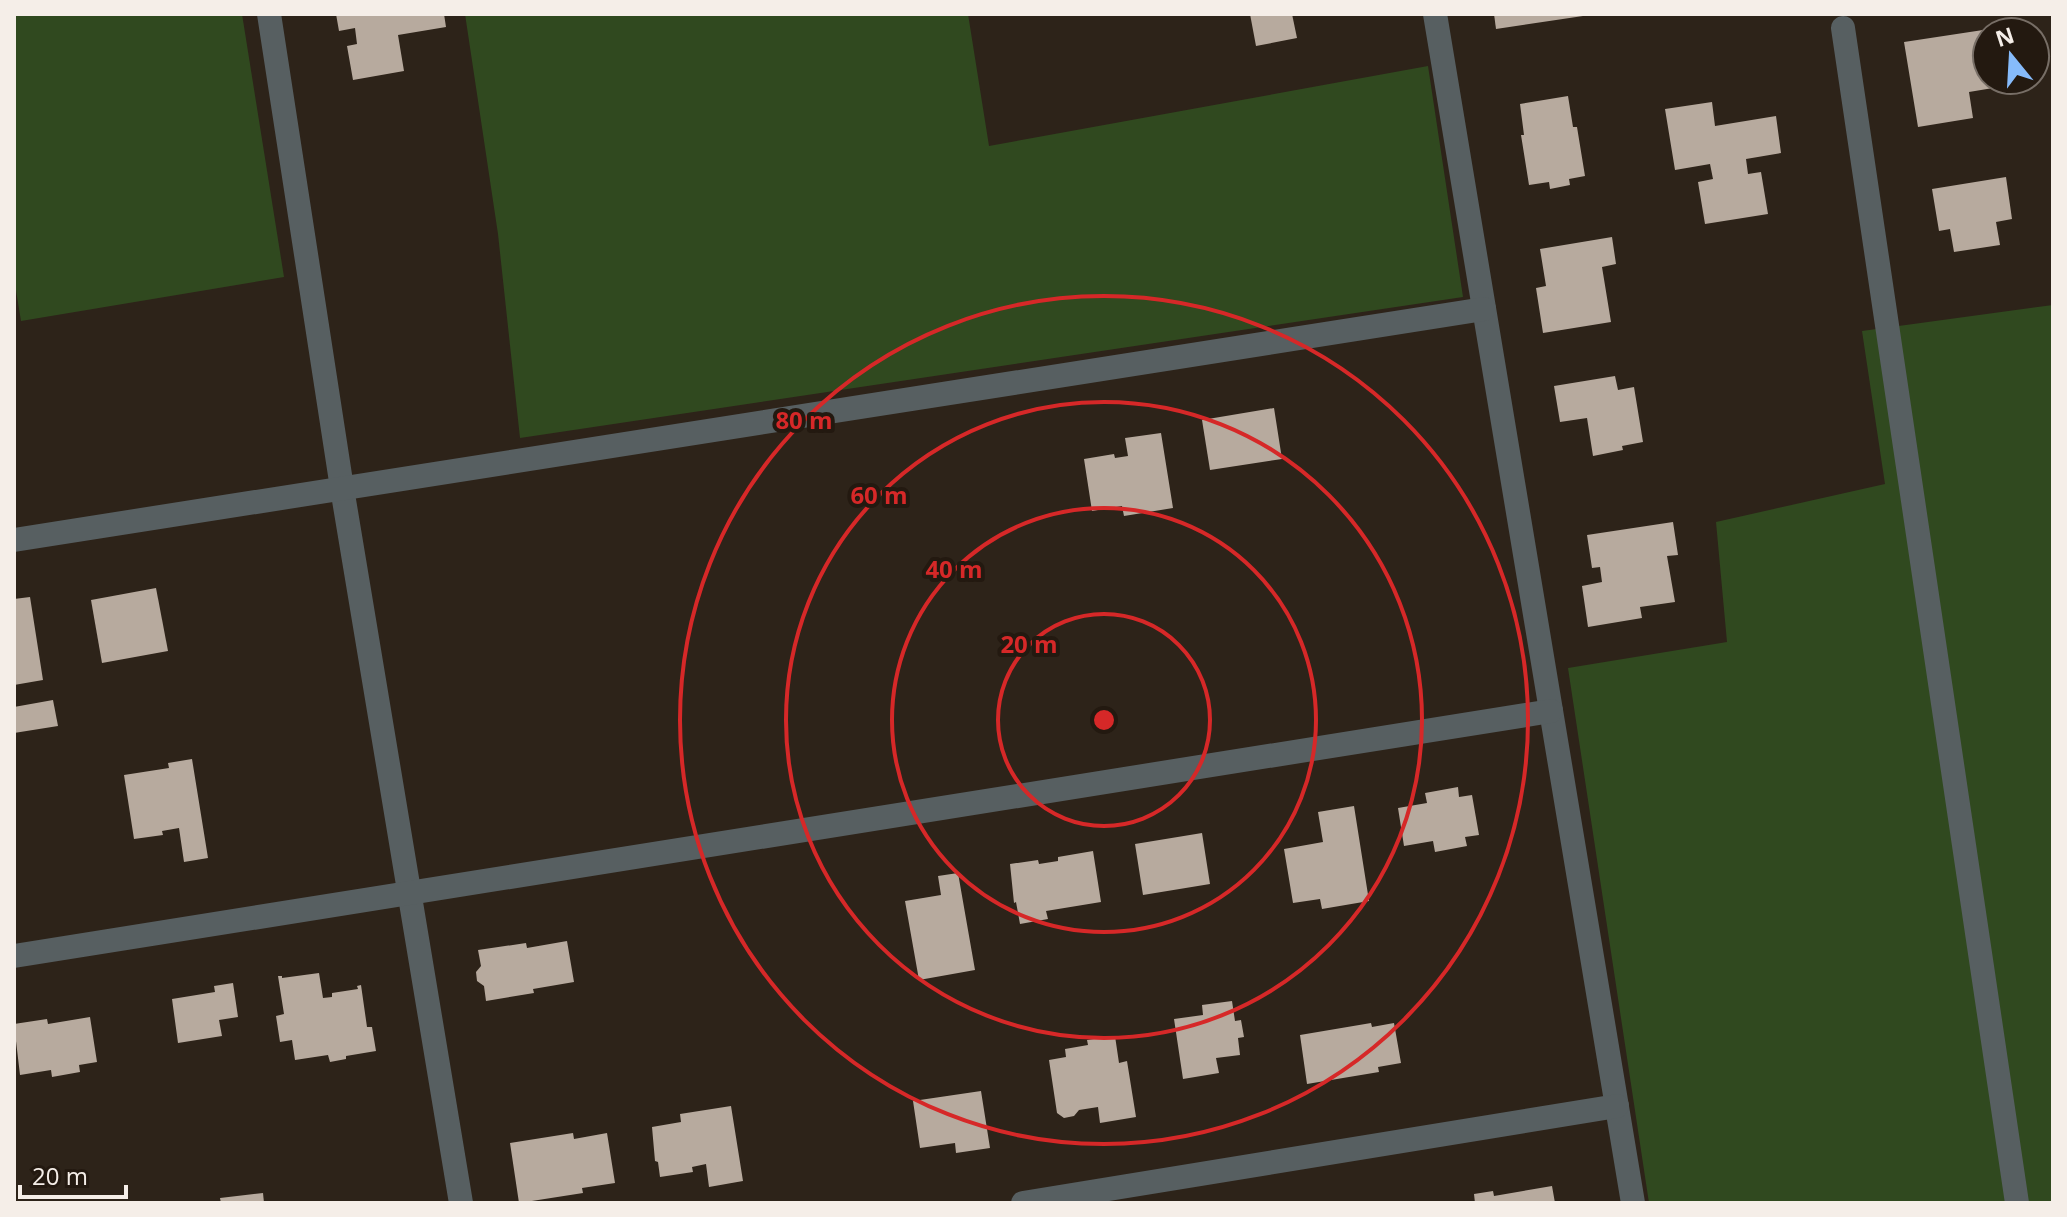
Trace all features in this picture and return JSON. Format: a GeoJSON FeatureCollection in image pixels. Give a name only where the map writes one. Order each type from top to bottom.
{"type":"FeatureCollection","features":[{"type":"Feature","properties":{"kind":"street"},"geometry":{"type":"LineString","coordinates":[[269,14],[342,488],[461,1203]]}},
{"type":"Feature","properties":{"kind":"street"},"geometry":{"type":"LineString","coordinates":[[1435,14],[1633,1203]]}},
{"type":"Feature","properties":{"kind":"street"},"geometry":{"type":"LineString","coordinates":[[1843,28],[2017,1203]]}},
{"type":"Feature","properties":{"kind":"street"},"geometry":{"type":"LineString","coordinates":[[14,540],[1484,309]]}},
{"type":"Feature","properties":{"kind":"street"},"geometry":{"type":"LineString","coordinates":[[14,956],[1551,711]]}},
{"type":"Feature","properties":{"kind":"street"},"geometry":{"type":"LineString","coordinates":[[1023,1203],[1617,1106]]}},
{"type":"Feature","properties":{"kind":"green space"},"geometry":{"type":"Polygon","coordinates":[[[14,14],[242,14],[284,277],[21,321],[14,278],[14,14]]]}},
{"type":"Feature","properties":{"kind":"green space"},"geometry":{"type":"Polygon","coordinates":[[[465,14],[968,14],[989,146],[1428,66],[1463,297],[520,438],[498,234],[465,14]]]}},
{"type":"Feature","properties":{"kind":"green space"},"geometry":{"type":"Polygon","coordinates":[[[2053,305],[2053,1203],[1649,1203],[1568,668],[1727,642],[1716,522],[1885,484],[1862,331],[2053,305]]]}},
{"type":"Feature","properties":{"kind":"building"},"geometry":{"type":"Polygon","coordinates":[[[336,14],[444,14],[446,27],[398,35],[404,71],[353,80],[347,46],[357,44],[355,28],[339,31],[336,14]]]}},
{"type":"Feature","properties":{"kind":"building"},"geometry":{"type":"Polygon","coordinates":[[[1250,14],[1292,14],[1297,38],[1256,46],[1250,14]]]}},
{"type":"Feature","properties":{"kind":"building"},"geometry":{"type":"Polygon","coordinates":[[[1494,14],[1583,14],[1583,16],[1496,29],[1494,14]]]}},
{"type":"Feature","properties":{"kind":"building"},"geometry":{"type":"Polygon","coordinates":[[[1971,32],[1969,92],[1973,118],[1918,127],[1904,42],[1971,32]]]}},
{"type":"Feature","properties":{"kind":"building"},"geometry":{"type":"Polygon","coordinates":[[[1568,96],[1585,176],[1569,179],[1570,185],[1550,189],[1549,182],[1529,185],[1521,135],[1524,135],[1520,104],[1568,96]]]}},
{"type":"Feature","properties":{"kind":"building"},"geometry":{"type":"Polygon","coordinates":[[[1712,102],[1715,126],[1776,116],[1781,153],[1746,159],[1748,174],[1761,172],[1768,214],[1705,224],[1698,182],[1713,179],[1710,164],[1675,170],[1665,109],[1712,102]]]}},
{"type":"Feature","properties":{"kind":"building"},"geometry":{"type":"Polygon","coordinates":[[[2006,177],[2012,219],[1996,222],[2000,245],[1954,252],[1950,229],[1939,231],[1932,189],[2006,177]]]}},
{"type":"Feature","properties":{"kind":"building"},"geometry":{"type":"Polygon","coordinates":[[[1612,237],[1616,264],[1602,267],[1611,322],[1543,333],[1536,288],[1546,286],[1540,249],[1612,237]]]}},
{"type":"Feature","properties":{"kind":"building"},"geometry":{"type":"Polygon","coordinates":[[[1615,376],[1618,390],[1634,387],[1643,442],[1593,456],[1587,418],[1560,422],[1554,386],[1615,376]]]}},
{"type":"Feature","properties":{"kind":"building"},"geometry":{"type":"Polygon","coordinates":[[[1274,408],[1282,459],[1210,470],[1202,420],[1274,408]]]}},
{"type":"Feature","properties":{"kind":"building"},"geometry":{"type":"Polygon","coordinates":[[[1161,433],[1173,508],[1124,516],[1122,506],[1092,511],[1084,459],[1114,454],[1115,458],[1128,456],[1125,438],[1161,433]]]}},
{"type":"Feature","properties":{"kind":"building"},"geometry":{"type":"Polygon","coordinates":[[[1673,522],[1678,555],[1667,556],[1675,602],[1640,607],[1642,618],[1588,627],[1582,586],[1602,582],[1600,567],[1592,568],[1587,535],[1673,522]]]}},
{"type":"Feature","properties":{"kind":"building"},"geometry":{"type":"Polygon","coordinates":[[[156,588],[168,651],[102,663],[91,600],[156,588]]]}},
{"type":"Feature","properties":{"kind":"building"},"geometry":{"type":"Polygon","coordinates":[[[30,597],[43,680],[14,685],[14,599],[30,597]]]}},
{"type":"Feature","properties":{"kind":"building"},"geometry":{"type":"Polygon","coordinates":[[[53,700],[58,726],[14,733],[14,707],[53,700]]]}},
{"type":"Feature","properties":{"kind":"building"},"geometry":{"type":"Polygon","coordinates":[[[192,759],[208,858],[184,862],[179,828],[162,831],[163,835],[134,839],[124,775],[169,768],[168,763],[192,759]]]}},
{"type":"Feature","properties":{"kind":"building"},"geometry":{"type":"Polygon","coordinates":[[[1458,787],[1459,797],[1472,795],[1479,835],[1465,837],[1467,846],[1435,852],[1433,841],[1404,846],[1398,808],[1427,803],[1425,793],[1458,787]]]}},
{"type":"Feature","properties":{"kind":"building"},"geometry":{"type":"Polygon","coordinates":[[[1354,806],[1369,901],[1322,909],[1320,899],[1293,903],[1284,849],[1323,842],[1318,812],[1354,806]]]}},
{"type":"Feature","properties":{"kind":"building"},"geometry":{"type":"Polygon","coordinates":[[[1202,833],[1210,884],[1143,895],[1135,844],[1202,833]]]}},
{"type":"Feature","properties":{"kind":"building"},"geometry":{"type":"Polygon","coordinates":[[[1093,851],[1101,902],[1046,911],[1048,919],[1020,924],[1014,903],[1010,864],[1038,860],[1039,864],[1093,851]]]}},
{"type":"Feature","properties":{"kind":"building"},"geometry":{"type":"Polygon","coordinates":[[[958,873],[975,970],[919,980],[905,901],[941,895],[938,876],[958,873]]]}},
{"type":"Feature","properties":{"kind":"building"},"geometry":{"type":"Polygon","coordinates":[[[567,941],[574,982],[486,1001],[484,986],[477,981],[476,972],[481,966],[478,950],[526,943],[527,948],[567,941]]]}},
{"type":"Feature","properties":{"kind":"building"},"geometry":{"type":"Polygon","coordinates":[[[319,973],[323,998],[332,997],[332,993],[358,989],[357,986],[361,985],[367,1027],[372,1027],[376,1051],[330,1062],[328,1055],[295,1060],[292,1040],[280,1042],[276,1016],[284,1014],[278,976],[319,973]]]}},
{"type":"Feature","properties":{"kind":"building"},"geometry":{"type":"Polygon","coordinates":[[[233,983],[238,1017],[219,1020],[222,1036],[178,1043],[172,999],[215,992],[214,986],[233,983]]]}},
{"type":"Feature","properties":{"kind":"building"},"geometry":{"type":"Polygon","coordinates":[[[1232,1001],[1235,1021],[1241,1020],[1244,1037],[1238,1038],[1240,1055],[1216,1058],[1219,1073],[1183,1079],[1174,1019],[1203,1015],[1202,1005],[1232,1001]]]}},
{"type":"Feature","properties":{"kind":"building"},"geometry":{"type":"Polygon","coordinates":[[[90,1017],[97,1062],[79,1065],[80,1072],[52,1077],[51,1070],[20,1075],[14,1024],[47,1019],[48,1024],[90,1017]]]}},
{"type":"Feature","properties":{"kind":"building"},"geometry":{"type":"Polygon","coordinates":[[[1371,1023],[1372,1027],[1394,1023],[1401,1063],[1378,1067],[1379,1072],[1307,1084],[1300,1035],[1371,1023]]]}},
{"type":"Feature","properties":{"kind":"building"},"geometry":{"type":"Polygon","coordinates":[[[1115,1036],[1119,1063],[1127,1061],[1136,1117],[1100,1123],[1098,1107],[1079,1110],[1074,1116],[1064,1118],[1057,1113],[1049,1060],[1066,1057],[1065,1049],[1088,1045],[1087,1040],[1115,1036]]]}},
{"type":"Feature","properties":{"kind":"building"},"geometry":{"type":"Polygon","coordinates":[[[981,1091],[990,1148],[956,1153],[955,1143],[920,1148],[913,1101],[981,1091]]]}},
{"type":"Feature","properties":{"kind":"building"},"geometry":{"type":"Polygon","coordinates":[[[731,1106],[743,1181],[709,1187],[706,1164],[692,1167],[693,1172],[660,1177],[658,1162],[655,1161],[652,1127],[681,1122],[680,1114],[731,1106]]]}},
{"type":"Feature","properties":{"kind":"building"},"geometry":{"type":"Polygon","coordinates":[[[573,1133],[574,1139],[607,1133],[615,1183],[582,1188],[583,1193],[519,1203],[510,1143],[573,1133]]]}},
{"type":"Feature","properties":{"kind":"building"},"geometry":{"type":"Polygon","coordinates":[[[1552,1186],[1555,1203],[1475,1203],[1474,1194],[1493,1191],[1494,1196],[1552,1186]]]}},
{"type":"Feature","properties":{"kind":"building"},"geometry":{"type":"Polygon","coordinates":[[[263,1193],[264,1203],[221,1203],[220,1198],[263,1193]]]}}]}
